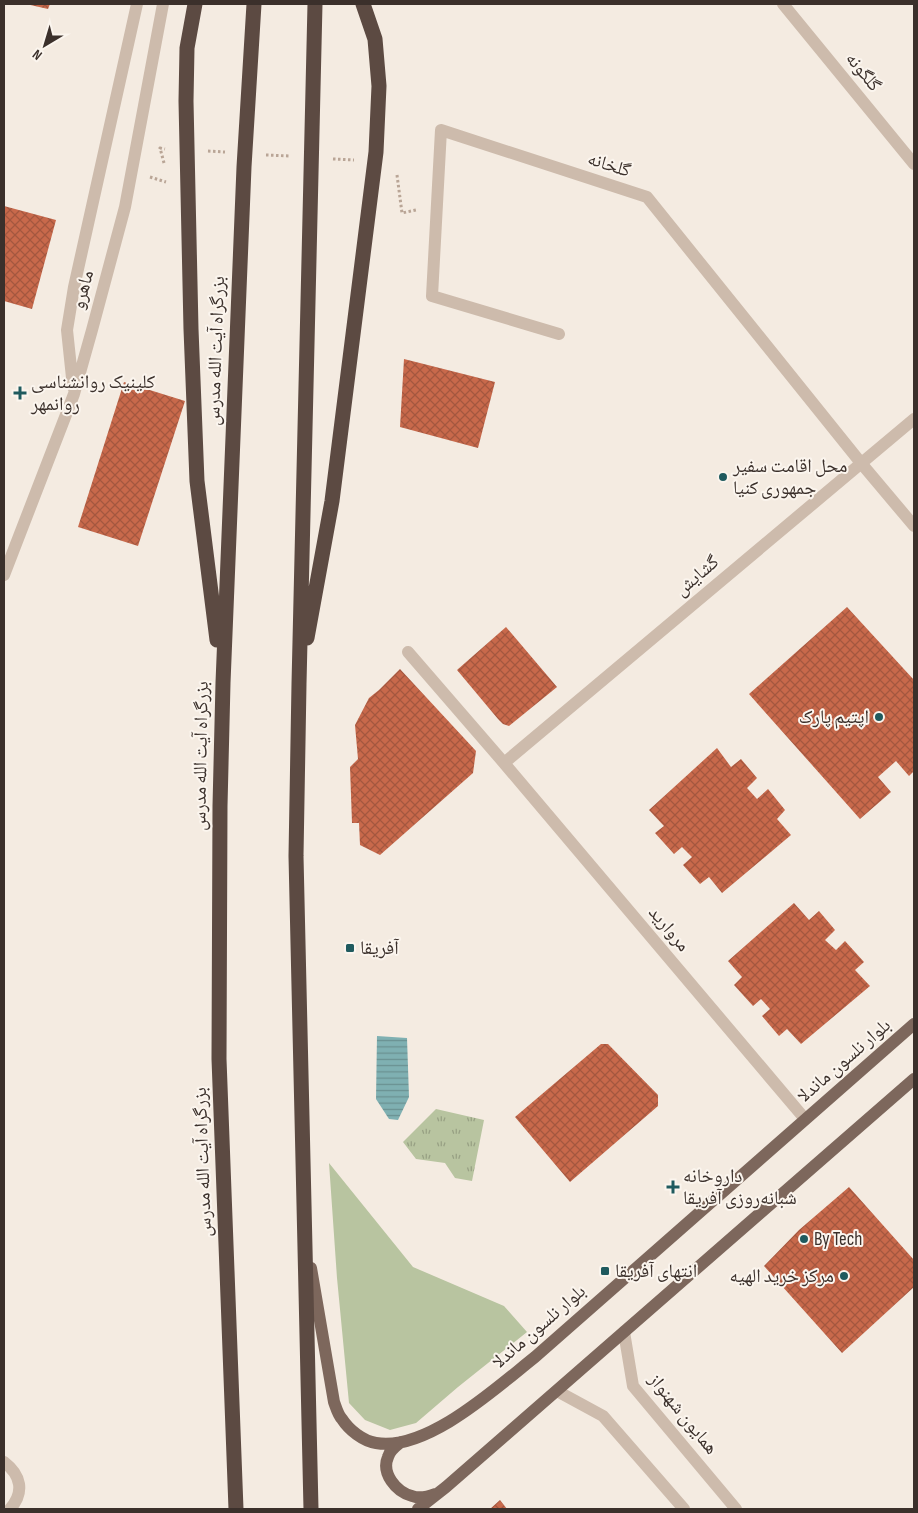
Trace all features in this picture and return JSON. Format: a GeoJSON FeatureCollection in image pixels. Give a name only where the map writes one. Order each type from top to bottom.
{"type":"FeatureCollection","features":[{"type":"Feature","properties":{"kind":"highway"},"geometry":{"type":"LineString","coordinates":[[195,4],[187,48],[186,101],[197,481],[222,683]]}},
{"type":"Feature","properties":{"kind":"highway","name":"بزرگراه آیت الله مدرس"},"geometry":{"type":"LineString","coordinates":[[236,1509],[219,1059],[220,806],[222,683],[244,167],[254,4]]}},
{"type":"Feature","properties":{"kind":"highway"},"geometry":{"type":"LineString","coordinates":[[311,1509],[296,856],[314,4]]}},
{"type":"Feature","properties":{"kind":"highway"},"geometry":{"type":"LineString","coordinates":[[299,684],[332,501],[376,152],[379,86],[375,39],[363,4]]}},
{"type":"Feature","properties":{"kind":"main road","name":"بلوار نلسون ماندلا"},"geometry":{"type":"LineString","coordinates":[[305,1233],[334,1402],[341,1419],[357,1435],[374,1443],[382,1444],[412,1440],[436,1429],[480,1401],[542,1350],[914,1024]]}},
{"type":"Feature","properties":{"kind":"main road"},"geometry":{"type":"LineString","coordinates":[[418,1509],[446,1487],[914,1078]]}},
{"type":"Feature","properties":{"kind":"main road"},"geometry":{"type":"LineString","coordinates":[[401,1442],[389,1454],[386,1464],[391,1481],[397,1488],[413,1497],[427,1497],[446,1487]]}},
{"type":"Feature","properties":{"kind":"main road"},"geometry":{"type":"LineString","coordinates":[[228,1509],[234,1471]]}},
{"type":"Feature","properties":{"kind":"street"},"geometry":{"type":"LineString","coordinates":[[74,394],[67,330],[74,286],[137,4]]}},
{"type":"Feature","properties":{"kind":"street","name":"ماهرو"},"geometry":{"type":"LineString","coordinates":[[4,575],[74,394],[124,207],[163,4]]}},
{"type":"Feature","properties":{"kind":"street","name":"گلگونه"},"geometry":{"type":"LineString","coordinates":[[783,4],[914,164]]}},
{"type":"Feature","properties":{"kind":"street","name":"گلخانه"},"geometry":{"type":"LineString","coordinates":[[559,334],[432,296],[441,130],[647,197],[914,526]]}},
{"type":"Feature","properties":{"kind":"street","name":"گشایش"},"geometry":{"type":"LineString","coordinates":[[504,763],[914,419]]}},
{"type":"Feature","properties":{"kind":"street","name":"مروارید"},"geometry":{"type":"LineString","coordinates":[[408,652],[805,1119]]}},
{"type":"Feature","properties":{"kind":"street","name":"همایون شهنواز"},"geometry":{"type":"LineString","coordinates":[[624,1332],[633,1386],[736,1509]]}},
{"type":"Feature","properties":{"kind":"street"},"geometry":{"type":"LineString","coordinates":[[556,1391],[603,1416],[684,1509]]}},
{"type":"Feature","properties":{"kind":"street"},"geometry":{"type":"LineString","coordinates":[[4,1462],[17,1475],[19,1484],[19,1494],[10,1509]]}},
{"type":"Feature","properties":{"kind":"path"},"geometry":{"type":"LineString","coordinates":[[160,148],[170,149]]}},
{"type":"Feature","properties":{"kind":"path"},"geometry":{"type":"LineString","coordinates":[[200,151],[229,152]]}},
{"type":"Feature","properties":{"kind":"path"},"geometry":{"type":"LineString","coordinates":[[258,154],[297,156]]}},
{"type":"Feature","properties":{"kind":"path"},"geometry":{"type":"LineString","coordinates":[[326,158],[356,160]]}},
{"type":"Feature","properties":{"kind":"path"},"geometry":{"type":"LineString","coordinates":[[396,171],[402,213]]}},
{"type":"Feature","properties":{"kind":"path"},"geometry":{"type":"LineString","coordinates":[[150,176],[168,183]]}},
{"type":"Feature","properties":{"kind":"green space"},"geometry":{"type":"Polygon","coordinates":[[[436,1109],[484,1120],[472,1181],[455,1178],[445,1163],[416,1159],[403,1142],[436,1109]]]}},
{"type":"Feature","properties":{"kind":"green space"},"geometry":{"type":"Polygon","coordinates":[[[329,1163],[413,1267],[504,1306],[527,1332],[416,1423],[390,1430],[365,1420],[349,1403],[337,1278],[329,1163]]]}},
{"type":"Feature","properties":{"kind":"water"},"geometry":{"type":"Polygon","coordinates":[[[377,1036],[407,1038],[409,1097],[398,1120],[389,1119],[376,1099],[377,1036]]]}},
{"type":"Feature","properties":{"kind":"building"},"geometry":{"type":"Polygon","coordinates":[[[26,4],[50,4],[48,9],[26,4]]]}},
{"type":"Feature","properties":{"kind":"building"},"geometry":{"type":"Polygon","coordinates":[[[4,206],[56,220],[32,309],[4,301],[4,206]]]}},
{"type":"Feature","properties":{"kind":"building"},"geometry":{"type":"Polygon","coordinates":[[[404,359],[495,382],[478,448],[400,427],[404,359]]]}},
{"type":"Feature","properties":{"kind":"building"},"geometry":{"type":"Polygon","coordinates":[[[124,382],[185,401],[138,546],[78,527],[124,382]]]}},
{"type":"Feature","properties":{"kind":"building"},"geometry":{"type":"Polygon","coordinates":[[[847,607],[914,680],[914,771],[909,776],[896,761],[878,777],[891,792],[860,819],[749,694],[847,607]]]}},
{"type":"Feature","properties":{"kind":"building"},"geometry":{"type":"Polygon","coordinates":[[[506,627],[557,687],[509,726],[503,724],[498,719],[457,670],[506,627]]]}},
{"type":"Feature","properties":{"kind":"building"},"geometry":{"type":"Polygon","coordinates":[[[400,669],[476,751],[473,773],[380,855],[360,845],[359,823],[352,823],[350,767],[358,759],[355,725],[369,698],[400,669]]]}},
{"type":"Feature","properties":{"kind":"building"},"geometry":{"type":"Polygon","coordinates":[[[717,748],[731,767],[741,759],[757,778],[747,788],[757,799],[768,789],[785,810],[777,819],[791,835],[722,893],[709,877],[700,884],[683,865],[692,857],[682,847],[674,854],[655,833],[664,826],[649,810],[717,748]]]}},
{"type":"Feature","properties":{"kind":"building"},"geometry":{"type":"Polygon","coordinates":[[[794,903],[809,920],[819,911],[835,930],[825,940],[836,950],[845,941],[864,962],[855,970],[870,986],[801,1044],[787,1029],[779,1036],[762,1016],[770,1009],[761,999],[753,1006],[734,985],[742,977],[728,961],[794,903]]]}},
{"type":"Feature","properties":{"kind":"building"},"geometry":{"type":"Polygon","coordinates":[[[601,1044],[608,1044],[658,1095],[658,1106],[570,1182],[515,1117],[601,1044]]]}},
{"type":"Feature","properties":{"kind":"building","name":"مرکز خرید الهیه"},"geometry":{"type":"Polygon","coordinates":[[[849,1187],[914,1260],[914,1287],[842,1353],[764,1266],[799,1230],[849,1187]]]}},
{"type":"Feature","properties":{"kind":"building"},"geometry":{"type":"Polygon","coordinates":[[[500,1500],[507,1509],[490,1509],[500,1500]]]}},
{"type":"Feature","properties":{"kind":"place","name":"کلینیک روانشناسی روانمهر"},"geometry":{"type":"Point","coordinates":[20,393]}},
{"type":"Feature","properties":{"kind":"place","name":"محل اقامت سفیر جمهوری کنیا"},"geometry":{"type":"Point","coordinates":[723,477]}},
{"type":"Feature","properties":{"kind":"place","name":"اپتیم پارک"},"geometry":{"type":"Point","coordinates":[879,717]}},
{"type":"Feature","properties":{"kind":"place","name":"آفریقا"},"geometry":{"type":"Point","coordinates":[350,948]}},
{"type":"Feature","properties":{"kind":"place","name":"داروخانه شبانه‌روزی آفریقا"},"geometry":{"type":"Point","coordinates":[673,1187]}},
{"type":"Feature","properties":{"kind":"place","name":"By Tech"},"geometry":{"type":"Point","coordinates":[804,1239]}},
{"type":"Feature","properties":{"kind":"place","name":"انتهای آفریقا"},"geometry":{"type":"Point","coordinates":[605,1271]}},
{"type":"Feature","properties":{"kind":"place","name":"مرکز خرید الهیه"},"geometry":{"type":"Point","coordinates":[844,1276]}}]}
